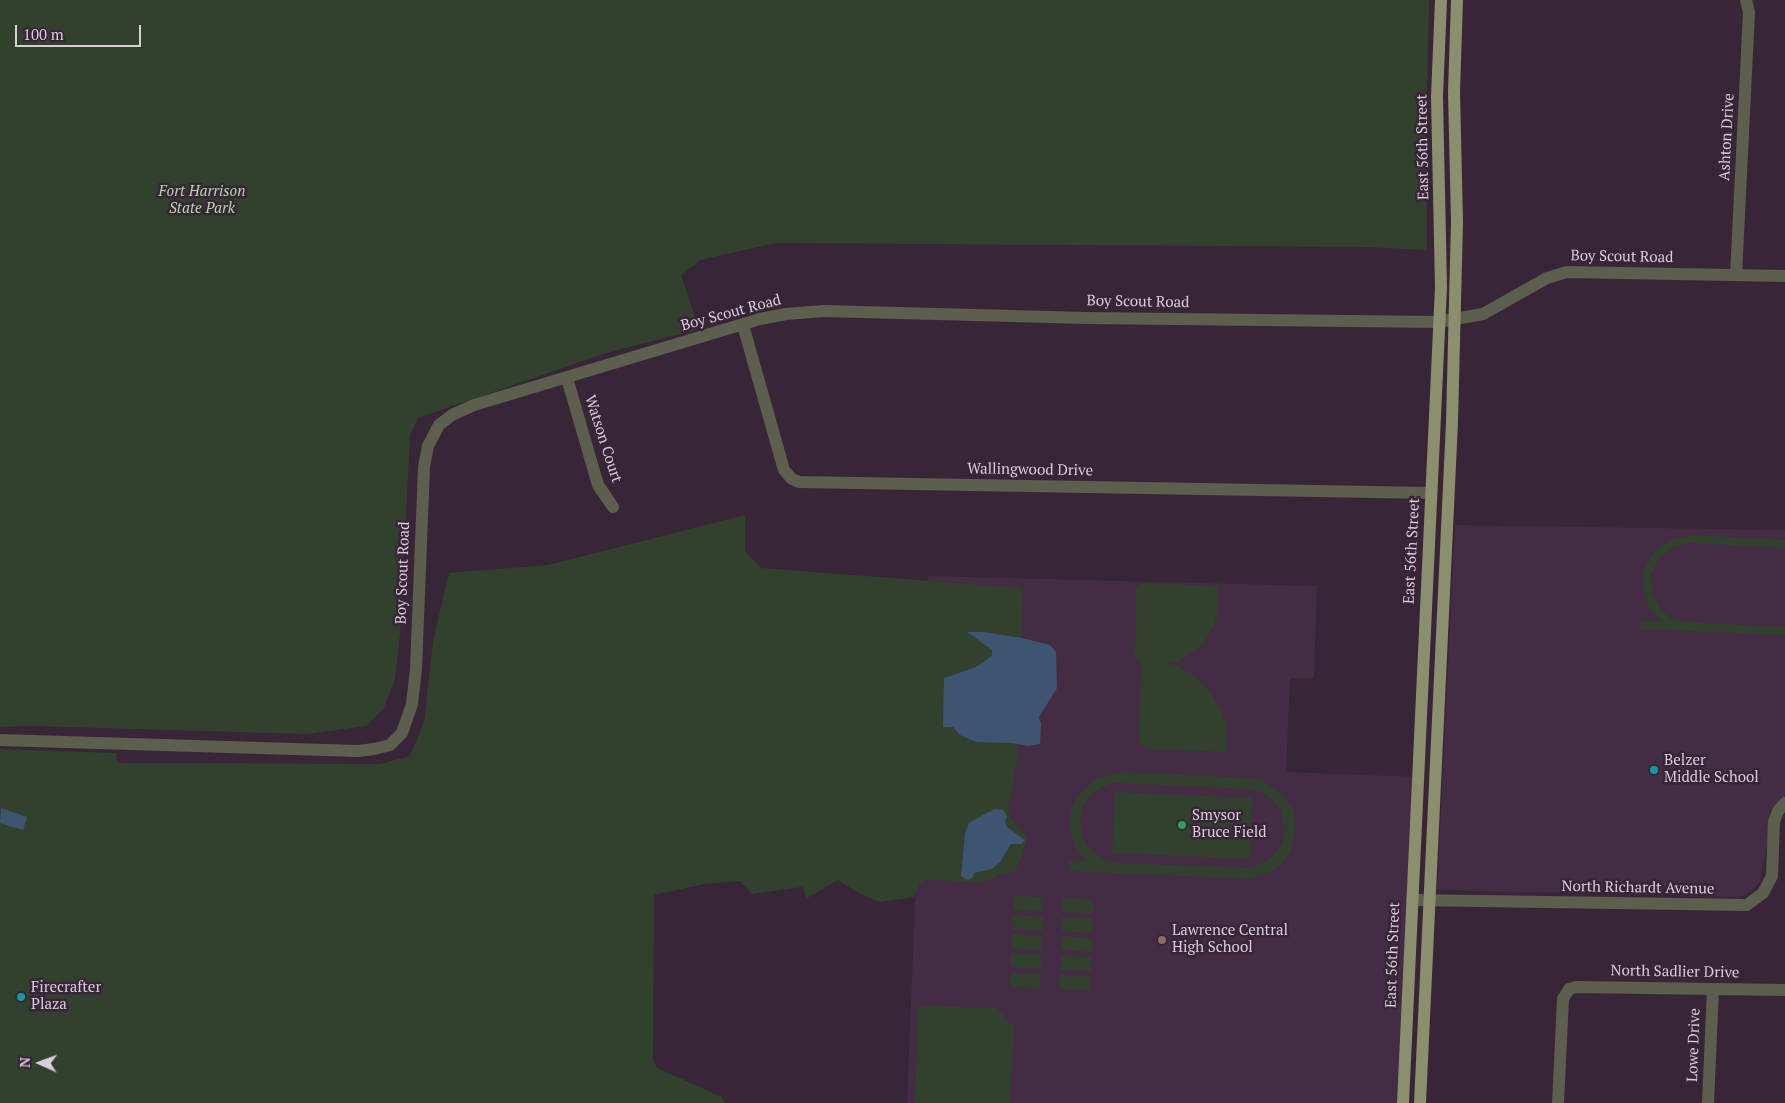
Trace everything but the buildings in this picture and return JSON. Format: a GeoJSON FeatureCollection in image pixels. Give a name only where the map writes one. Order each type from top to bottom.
{"type":"FeatureCollection","features":[{"type":"Feature","properties":{"kind":"main road","name":"East 56th Street"},"geometry":{"type":"LineString","coordinates":[[1404,1103],[1438,322],[1441,225],[1437,97],[1441,0]]}},
{"type":"Feature","properties":{"kind":"main road"},"geometry":{"type":"LineString","coordinates":[[1420,1103],[1452,422],[1457,222],[1454,100],[1457,0]]}},
{"type":"Feature","properties":{"kind":"street","name":"Ashton Drive"},"geometry":{"type":"LineString","coordinates":[[1736,275],[1749,12],[1746,0]]}},
{"type":"Feature","properties":{"kind":"street","name":"Boy Scout Road"},"geometry":{"type":"LineString","coordinates":[[0,740],[358,751],[374,750],[390,744],[402,733],[414,693],[424,467],[432,437],[444,420],[474,405],[780,315],[824,312],[1087,318],[1438,322],[1493,310],[1547,278],[1567,272],[1785,276]]}},
{"type":"Feature","properties":{"kind":"street","name":"Wallingwood Drive"},"geometry":{"type":"LineString","coordinates":[[743,325],[784,470],[792,480],[799,482],[1431,493]]}},
{"type":"Feature","properties":{"kind":"street","name":"Watson Court"},"geometry":{"type":"LineString","coordinates":[[567,378],[598,485],[613,506]]}},
{"type":"Feature","properties":{"kind":"street"},"geometry":{"type":"LineString","coordinates":[[1424,624],[1441,625]]}},
{"type":"Feature","properties":{"kind":"street","name":"North Richardt Avenue"},"geometry":{"type":"LineString","coordinates":[[1412,900],[1747,905],[1763,894],[1772,876],[1774,822],[1778,811],[1785,802]]}},
{"type":"Feature","properties":{"kind":"street","name":"North Sadlier Drive"},"geometry":{"type":"LineString","coordinates":[[1558,1103],[1562,1002],[1566,992],[1576,987],[1785,990]]}},
{"type":"Feature","properties":{"kind":"street","name":"Lowe Drive"},"geometry":{"type":"LineString","coordinates":[[1708,1103],[1713,989]]}},
{"type":"Feature","properties":{"kind":"shaded area"},"geometry":{"type":"Polygon","coordinates":[[[1455,525],[1785,530],[1785,799],[1772,820],[1760,881],[1753,890],[1741,897],[1437,890],[1455,525]]]}},
{"type":"Feature","properties":{"kind":"shaded area","name":"Lawrence Central High School"},"geometry":{"type":"Polygon","coordinates":[[[928,576],[1317,586],[1314,678],[1290,678],[1286,772],[1418,777],[1403,1103],[907,1103],[928,576]]]}},
{"type":"Feature","properties":{"kind":"green space","name":"Fort Harrison State Park"},"geometry":{"type":"Polygon","coordinates":[[[0,0],[1429,0],[1426,133],[1427,250],[1367,247],[776,243],[700,260],[681,275],[699,329],[606,353],[418,418],[410,435],[400,634],[395,679],[384,708],[367,726],[306,734],[33,726],[0,727],[0,0]]]}},
{"type":"Feature","properties":{"kind":"green space"},"geometry":{"type":"Polygon","coordinates":[[[745,515],[745,551],[761,568],[1023,588],[1018,757],[1008,808],[1010,817],[1027,837],[1023,854],[1015,872],[999,875],[983,882],[927,880],[919,884],[914,897],[880,902],[860,894],[838,880],[807,898],[802,887],[752,894],[740,881],[704,884],[654,895],[653,1060],[657,1068],[722,1097],[725,1103],[0,1103],[0,749],[116,753],[117,763],[380,764],[410,756],[424,722],[433,641],[449,573],[548,565],[745,515]]]}},
{"type":"Feature","properties":{"kind":"green space"},"geometry":{"type":"Polygon","coordinates":[[[1692,535],[1785,540],[1785,548],[1691,543],[1674,547],[1659,558],[1651,575],[1652,594],[1661,610],[1670,618],[1682,622],[1785,627],[1785,635],[1640,629],[1641,621],[1661,621],[1650,609],[1644,596],[1643,573],[1649,559],[1658,548],[1670,540],[1692,535]]]}},
{"type":"Feature","properties":{"kind":"green space"},"geometry":{"type":"Polygon","coordinates":[[[1142,583],[1218,586],[1218,609],[1214,625],[1204,643],[1178,662],[1162,662],[1178,666],[1194,675],[1209,691],[1220,708],[1227,729],[1227,752],[1145,749],[1139,741],[1141,661],[1135,661],[1136,588],[1142,583]]]}},
{"type":"Feature","properties":{"kind":"green space"},"geometry":{"type":"Polygon","coordinates":[[[1121,772],[1249,778],[1264,781],[1283,795],[1292,808],[1296,823],[1292,847],[1285,860],[1273,871],[1250,879],[1069,871],[1069,860],[1086,861],[1075,846],[1070,830],[1070,812],[1077,796],[1096,778],[1121,772]],[[1113,783],[1100,788],[1090,796],[1082,808],[1080,822],[1082,835],[1088,847],[1105,860],[1118,863],[1250,868],[1269,860],[1282,844],[1285,831],[1281,811],[1273,800],[1261,792],[1248,789],[1113,783]]]}},
{"type":"Feature","properties":{"kind":"green space","name":"Smysor Bruce Field"},"geometry":{"type":"Polygon","coordinates":[[[1115,792],[1252,798],[1250,859],[1112,853],[1115,792]]]}},
{"type":"Feature","properties":{"kind":"green space"},"geometry":{"type":"Polygon","coordinates":[[[1014,896],[1044,897],[1043,911],[1013,910],[1014,896]]]}},
{"type":"Feature","properties":{"kind":"green space"},"geometry":{"type":"Polygon","coordinates":[[[1063,898],[1093,900],[1093,914],[1063,912],[1063,898]]]}},
{"type":"Feature","properties":{"kind":"green space"},"geometry":{"type":"Polygon","coordinates":[[[1013,915],[1043,917],[1042,931],[1012,929],[1013,915]]]}},
{"type":"Feature","properties":{"kind":"green space"},"geometry":{"type":"Polygon","coordinates":[[[1062,917],[1093,919],[1092,933],[1062,931],[1062,917]]]}},
{"type":"Feature","properties":{"kind":"green space"},"geometry":{"type":"Polygon","coordinates":[[[1012,934],[1042,936],[1042,950],[1011,948],[1012,934]]]}},
{"type":"Feature","properties":{"kind":"green space"},"geometry":{"type":"Polygon","coordinates":[[[1062,936],[1092,938],[1092,952],[1061,950],[1062,936]]]}},
{"type":"Feature","properties":{"kind":"green space"},"geometry":{"type":"Polygon","coordinates":[[[1011,953],[1041,955],[1041,969],[1011,967],[1011,953]]]}},
{"type":"Feature","properties":{"kind":"green space"},"geometry":{"type":"Polygon","coordinates":[[[1061,956],[1091,957],[1091,971],[1061,970],[1061,956]]]}},
{"type":"Feature","properties":{"kind":"green space"},"geometry":{"type":"Polygon","coordinates":[[[1010,973],[1040,974],[1040,988],[1010,987],[1010,973]]]}},
{"type":"Feature","properties":{"kind":"green space"},"geometry":{"type":"Polygon","coordinates":[[[1060,975],[1090,976],[1089,990],[1059,989],[1060,975]]]}},
{"type":"Feature","properties":{"kind":"green space"},"geometry":{"type":"Polygon","coordinates":[[[918,1006],[997,1008],[1014,1027],[1010,1103],[915,1103],[918,1006]]]}},
{"type":"Feature","properties":{"kind":"water"},"geometry":{"type":"Polygon","coordinates":[[[967,632],[984,632],[1022,638],[1050,645],[1056,652],[1057,688],[1039,717],[1041,724],[1040,744],[1028,746],[1013,743],[976,742],[960,735],[953,727],[943,727],[944,678],[976,667],[992,656],[992,650],[967,632]]]}},
{"type":"Feature","properties":{"kind":"water"},"geometry":{"type":"Polygon","coordinates":[[[1,808],[27,817],[23,830],[0,823],[1,808]]]}},
{"type":"Feature","properties":{"kind":"water"},"geometry":{"type":"Polygon","coordinates":[[[994,809],[1003,810],[1007,816],[1005,821],[1007,827],[1025,840],[1022,844],[1011,844],[1000,862],[992,869],[974,873],[972,878],[968,880],[961,876],[965,833],[969,823],[994,809]]]}},
{"type":"Feature","properties":{"kind":"place","name":"Belzer Middle School"},"geometry":{"type":"Point","coordinates":[1654,770]}},
{"type":"Feature","properties":{"kind":"place","name":"Smysor Bruce Field"},"geometry":{"type":"Point","coordinates":[1182,825]}},
{"type":"Feature","properties":{"kind":"place","name":"Lawrence Central High School"},"geometry":{"type":"Point","coordinates":[1162,940]}},
{"type":"Feature","properties":{"kind":"place","name":"Firecrafter Plaza"},"geometry":{"type":"Point","coordinates":[21,997]}}]}
